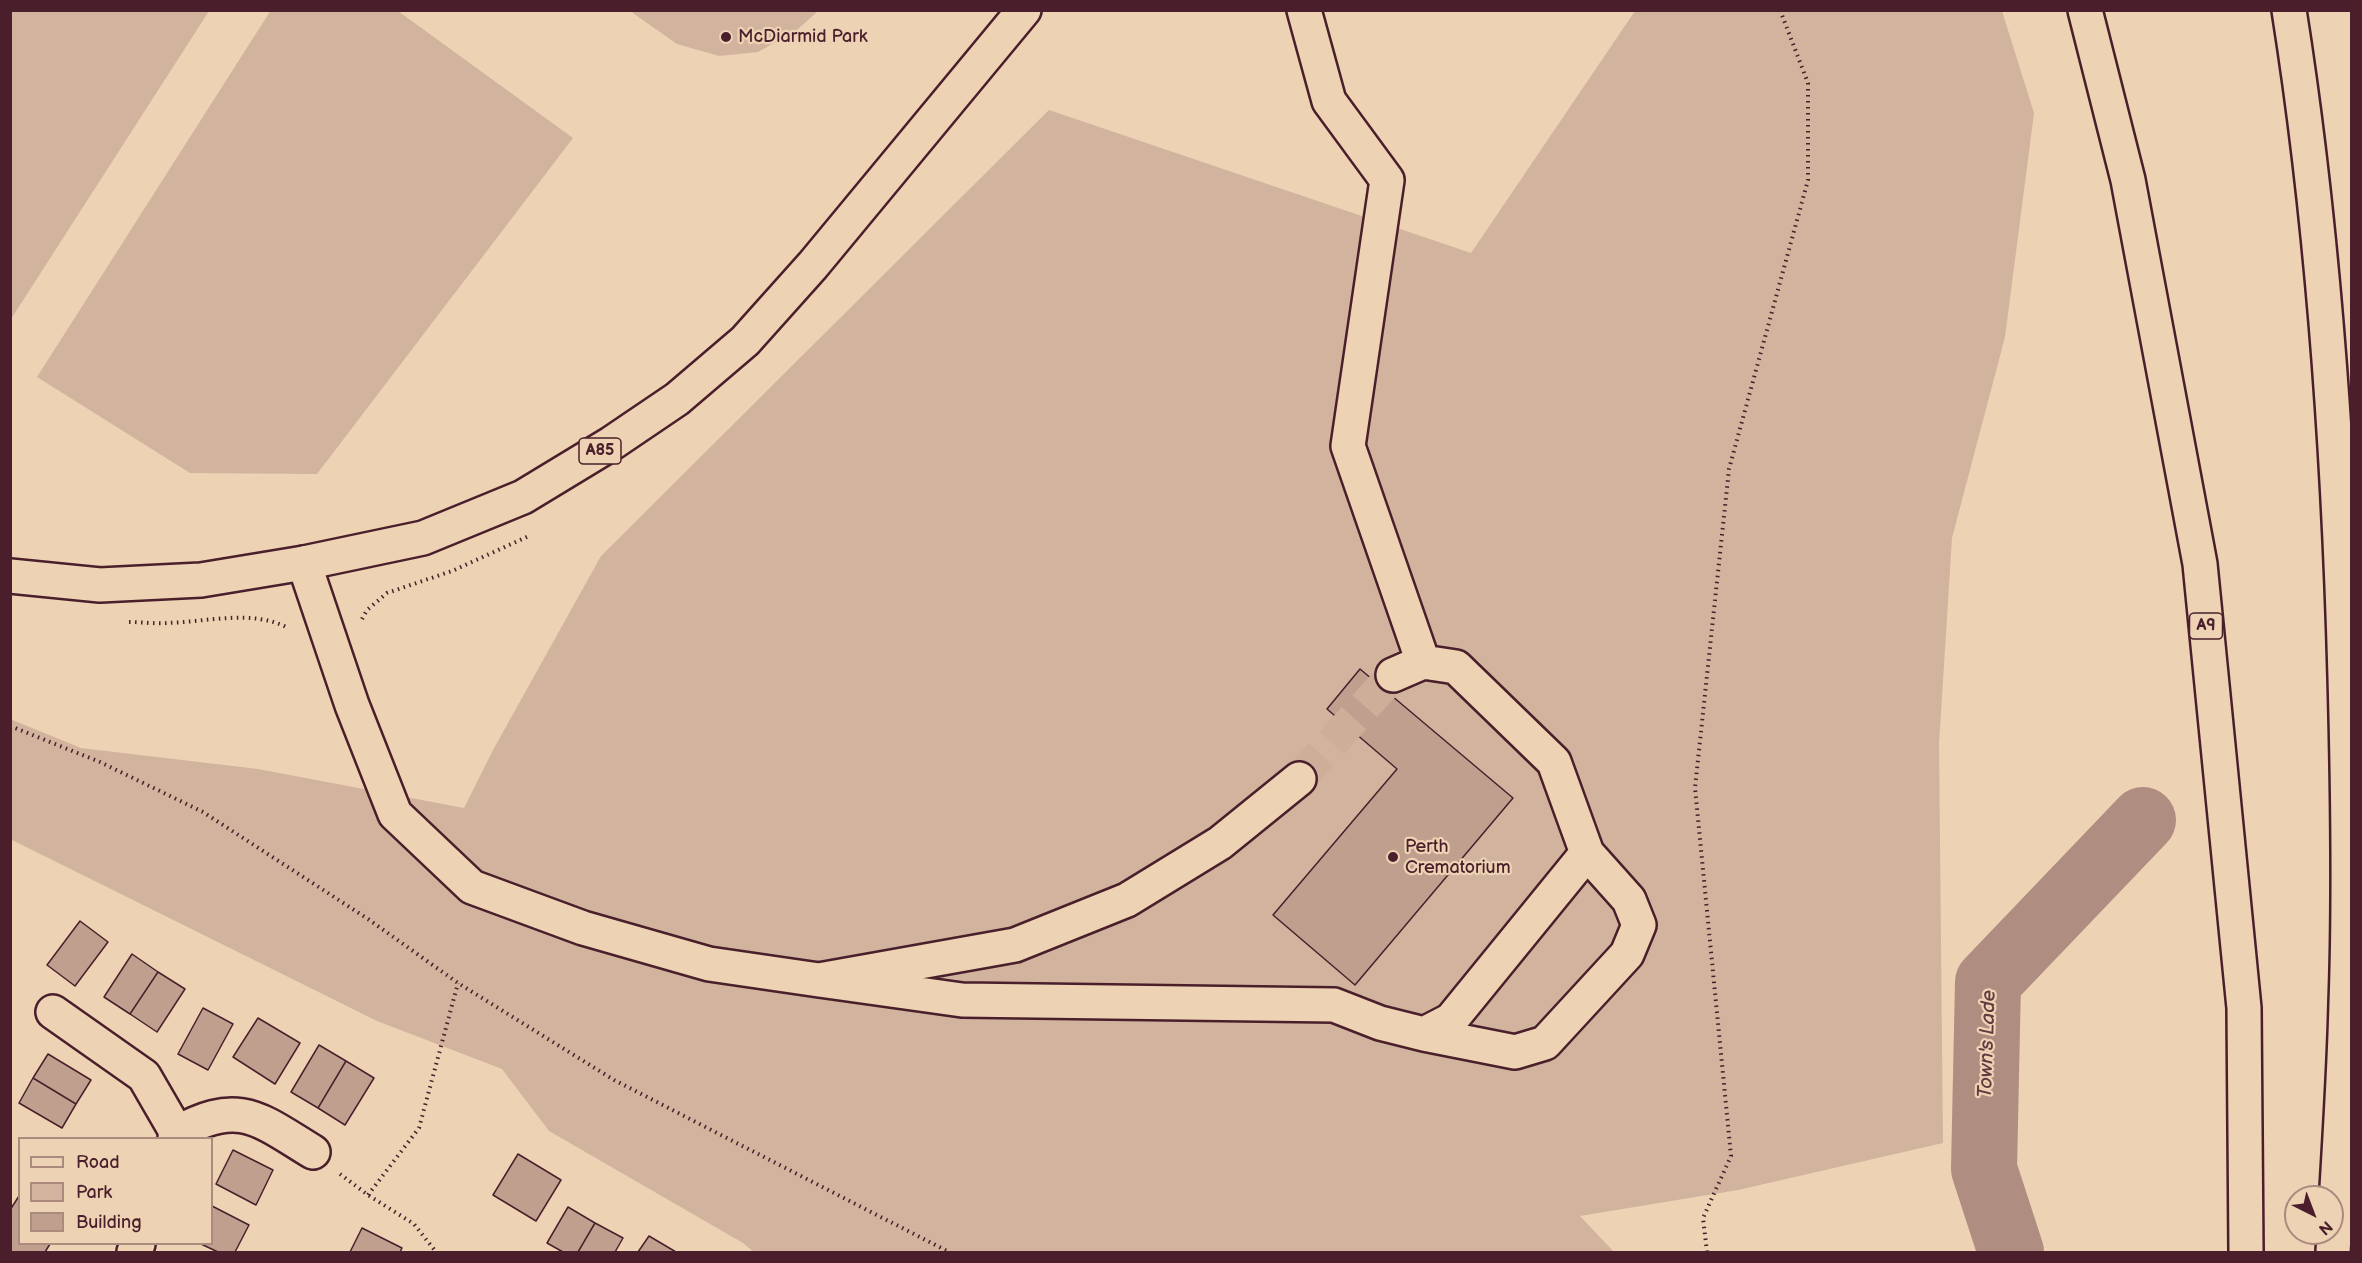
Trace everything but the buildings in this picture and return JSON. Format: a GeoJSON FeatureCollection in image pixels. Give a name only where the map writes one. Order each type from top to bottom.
{"type":"FeatureCollection","features":[{"type":"Feature","properties":{"kind":"main road","name":"A85"},"geometry":{"type":"LineString","coordinates":[[10,576],[100,585],[201,580],[304,563],[423,538],[523,497],[612,443],[677,399],[745,341],[813,265],[1024,10]]}},
{"type":"Feature","properties":{"kind":"main road"},"geometry":{"type":"LineString","coordinates":[[1305,10],[1304,14],[1329,102],[1387,180],[1348,446],[1423,662]]}},
{"type":"Feature","properties":{"kind":"main road","name":"A9"},"geometry":{"type":"LineString","coordinates":[[2085,10],[2128,180],[2200,564],[2244,1008],[2246,1252]]}},
{"type":"Feature","properties":{"kind":"main road"},"geometry":{"type":"LineString","coordinates":[[2289,10],[2300,82],[2330,361],[2342,572],[2348,785],[2346,1002],[2333,1252]]}},
{"type":"Feature","properties":{"kind":"main road"},"geometry":{"type":"LineString","coordinates":[[304,563],[352,705],[395,814],[472,887],[583,928],[708,964],[962,1000],[1334,1005],[1380,1023],[1515,1052],[1545,1043],[1627,954],[1639,925],[1629,900],[1587,853],[1554,762],[1456,667],[1423,662],[1393,675]]}},
{"type":"Feature","properties":{"kind":"main road"},"geometry":{"type":"LineString","coordinates":[[819,980],[1015,945],[1127,900],[1220,843],[1299,778]]}},
{"type":"Feature","properties":{"kind":"main road"},"geometry":{"type":"LineString","coordinates":[[1424,1034],[1451,1020],[1587,853]]}},
{"type":"Feature","properties":{"kind":"main road"},"geometry":{"type":"LineString","coordinates":[[53,1012],[144,1076],[176,1136],[195,1123],[216,1116],[237,1113],[260,1119],[313,1152]]}},
{"type":"Feature","properties":{"kind":"path"},"geometry":{"type":"LineString","coordinates":[[1707,1252],[1703,1218],[1731,1156],[1695,788],[1729,469],[1809,180],[1808,83],[1780,10]]}},
{"type":"Feature","properties":{"kind":"path"},"geometry":{"type":"LineString","coordinates":[[10,726],[100,762],[203,812],[368,919],[458,983],[614,1080],[949,1252]]}},
{"type":"Feature","properties":{"kind":"path"},"geometry":{"type":"LineString","coordinates":[[368,1195],[419,1128],[458,983]]}},
{"type":"Feature","properties":{"kind":"path"},"geometry":{"type":"LineString","coordinates":[[313,1152],[368,1195],[414,1224],[436,1252]]}},
{"type":"Feature","properties":{"kind":"green space"},"geometry":{"type":"Polygon","coordinates":[[[271,10],[398,11],[573,138],[317,474],[190,473],[37,377],[271,10]]]}},
{"type":"Feature","properties":{"kind":"green space"},"geometry":{"type":"Polygon","coordinates":[[[10,11],[209,11],[11,319],[10,11]]]}},
{"type":"Feature","properties":{"kind":"green space","name":"McDiarmid Park"},"geometry":{"type":"Polygon","coordinates":[[[630,11],[818,11],[797,30],[758,52],[719,56],[677,44],[630,11]]]}},
{"type":"Feature","properties":{"kind":"green space"},"geometry":{"type":"Polygon","coordinates":[[[1635,11],[2002,11],[2034,113],[2005,337],[1952,538],[1939,744],[1943,1143],[1738,1190],[1580,1216],[1614,1252],[754,1252],[743,1243],[549,1131],[502,1069],[377,1021],[10,839],[10,719],[81,748],[258,769],[464,808],[493,750],[601,556],[1049,110],[1471,253],[1635,11]]]}},
{"type":"Feature","properties":{"kind":"waterway","name":"Town's Lade"},"geometry":{"type":"LineString","coordinates":[[2011,1252],[1984,1169],[1988,982],[2143,820]]}},
{"type":"Feature","properties":{"kind":"tunnel"},"geometry":{"type":"LineString","coordinates":[[1299,779],[1393,675]]}},
{"type":"Feature","properties":{"kind":"place","name":"McDiarmid Park"},"geometry":{"type":"Point","coordinates":[726,37]}},
{"type":"Feature","properties":{"kind":"place","name":"Perth Crematorium"},"geometry":{"type":"Point","coordinates":[1393,857]}}]}
